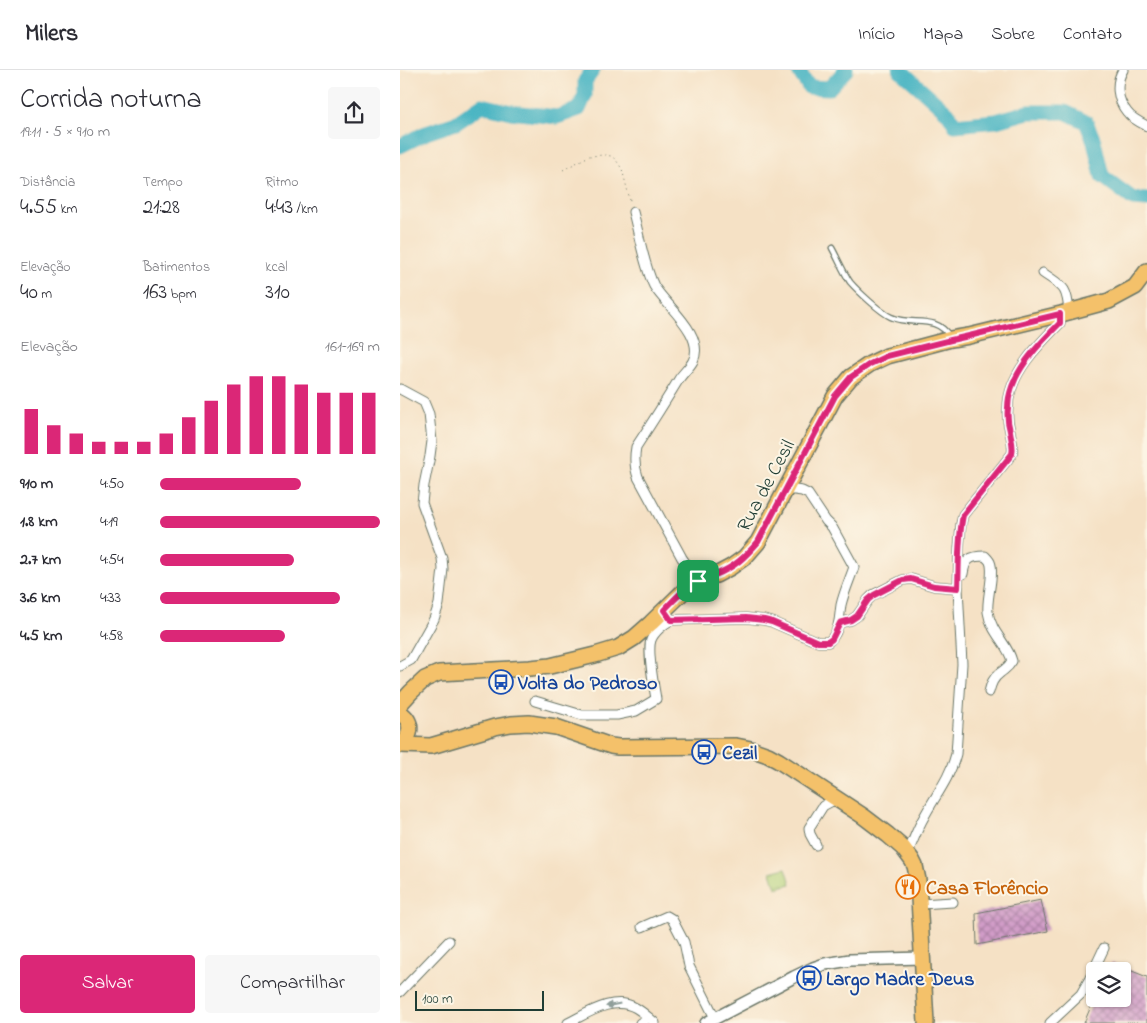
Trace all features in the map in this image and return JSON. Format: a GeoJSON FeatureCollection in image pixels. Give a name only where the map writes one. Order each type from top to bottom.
{"type":"FeatureCollection","features":[{"type":"Feature","properties":{"kind":"main road","name":"Rua de Cesil"},"geometry":{"type":"LineString","coordinates":[[418,684],[439,673],[550,666],[618,648],[634,638],[651,623],[667,615],[688,587],[698,581],[716,575],[746,557],[758,542],[835,396],[851,377],[870,364],[887,356],[1109,301],[1135,287],[1147,271]]}},
{"type":"Feature","properties":{"kind":"main road"},"geometry":{"type":"LineString","coordinates":[[400,704],[418,684]]}},
{"type":"Feature","properties":{"kind":"main road"},"geometry":{"type":"LineString","coordinates":[[400,745],[407,739],[407,721],[418,684]]}},
{"type":"Feature","properties":{"kind":"main road"},"geometry":{"type":"LineString","coordinates":[[407,721],[416,734],[427,742],[440,744]]}},
{"type":"Feature","properties":{"kind":"main road"},"geometry":{"type":"LineString","coordinates":[[400,745],[431,746],[495,726],[529,723],[556,727],[618,747],[743,747],[759,751],[779,761],[880,828],[912,860],[917,872],[920,904],[926,1023]]}},
{"type":"Feature","properties":{"kind":"street"},"geometry":{"type":"LineString","coordinates":[[1123,70],[1117,83],[1120,98],[1127,112],[1147,126]]}},
{"type":"Feature","properties":{"kind":"street"},"geometry":{"type":"LineString","coordinates":[[633,212],[649,274],[655,288],[685,324],[693,338],[695,349],[694,360],[636,447],[635,468],[638,477],[682,558],[698,581]]}},
{"type":"Feature","properties":{"kind":"street"},"geometry":{"type":"LineString","coordinates":[[908,854],[923,819],[953,766],[956,754],[962,664],[958,588],[959,549],[963,515],[1012,454],[1008,407],[1011,387],[1037,347],[1060,323],[1065,313],[1068,298],[1063,286],[1043,273]]}},
{"type":"Feature","properties":{"kind":"street"},"geometry":{"type":"LineString","coordinates":[[400,389],[424,402],[429,414],[432,440],[422,503],[442,558],[443,569],[439,604],[434,619],[410,660],[400,666]]}},
{"type":"Feature","properties":{"kind":"street"},"geometry":{"type":"LineString","coordinates":[[535,701],[582,715],[617,715],[636,711],[656,699],[650,648],[652,638],[665,624],[667,615],[764,620],[818,642],[828,642],[832,639],[840,623],[841,605],[854,567],[832,527],[808,494],[802,491],[785,490]]}},
{"type":"Feature","properties":{"kind":"street"},"geometry":{"type":"LineString","coordinates":[[840,623],[857,616],[868,600],[874,595],[903,580],[911,579],[934,586],[958,588],[962,586],[964,566],[968,559],[976,556],[985,556],[990,561],[991,569],[988,611],[990,622],[1010,654],[1012,661],[1008,668],[992,682],[989,692]]}},
{"type":"Feature","properties":{"kind":"street"},"geometry":{"type":"LineString","coordinates":[[816,845],[809,828],[823,806],[836,798]]}},
{"type":"Feature","properties":{"kind":"street"},"geometry":{"type":"LineString","coordinates":[[920,904],[953,902]]}},
{"type":"Feature","properties":{"kind":"street"},"geometry":{"type":"LineString","coordinates":[[642,927],[667,916],[672,919],[684,942],[689,966],[710,1021],[794,977],[826,964],[850,960],[922,958]]}},
{"type":"Feature","properties":{"kind":"street"},"geometry":{"type":"LineString","coordinates":[[400,992],[449,941]]}},
{"type":"Feature","properties":{"kind":"street"},"geometry":{"type":"LineString","coordinates":[[1050,1023],[1081,994],[1104,948]]}},
{"type":"Feature","properties":{"kind":"street"},"geometry":{"type":"LineString","coordinates":[[568,1023],[595,1009],[622,1003],[635,1008],[652,1021]]}},
{"type":"Feature","properties":{"kind":"street"},"geometry":{"type":"LineString","coordinates":[[640,1023],[652,1021]]}},
{"type":"Feature","properties":{"kind":"lane"},"geometry":{"type":"LineString","coordinates":[[832,248],[851,283],[879,310],[901,321],[937,324],[947,332],[951,340]]}},
{"type":"Feature","properties":{"kind":"path"},"geometry":{"type":"LineString","coordinates":[[563,170],[589,156],[611,156],[622,169],[633,212]]}},
{"type":"Feature","properties":{"kind":"green space"},"geometry":{"type":"Polygon","coordinates":[[[786,868],[791,884],[776,888],[771,872],[786,868]]]}},
{"type":"Feature","properties":{"kind":"building"},"geometry":{"type":"Polygon","coordinates":[[[1041,900],[1048,931],[977,945],[976,913],[1041,900]]]}},
{"type":"Feature","properties":{"kind":"building"},"geometry":{"type":"Polygon","coordinates":[[[1131,971],[1147,977],[1147,1023],[1084,1023],[1091,1007],[1131,1007],[1131,971]]]}},
{"type":"Feature","properties":{"kind":"waterway"},"geometry":{"type":"LineString","coordinates":[[400,146],[426,133],[456,123],[482,105],[511,112],[557,117],[579,109],[585,95],[585,81],[593,70]]}},
{"type":"Feature","properties":{"kind":"waterway"},"geometry":{"type":"LineString","coordinates":[[798,70],[809,87],[829,88],[846,70]]}},
{"type":"Feature","properties":{"kind":"waterway"},"geometry":{"type":"LineString","coordinates":[[900,70],[948,113],[955,125],[996,121],[1028,112],[1065,112],[1086,122],[1094,141],[1102,176],[1133,199],[1147,200]]}},
{"type":"Feature","properties":{"kind":"place","name":"Volta do Pedroso"},"geometry":{"type":"Point","coordinates":[501,682]}},
{"type":"Feature","properties":{"kind":"place","name":"Cezil"},"geometry":{"type":"Point","coordinates":[704,752]}},
{"type":"Feature","properties":{"kind":"place","name":"Casa Florêncio"},"geometry":{"type":"Point","coordinates":[908,887]}},
{"type":"Feature","properties":{"kind":"place","name":"Largo Madre Deus"},"geometry":{"type":"Point","coordinates":[809,978]}},
{"type":"Feature","properties":{"kind":"route"},"geometry":{"type":"LineString","coordinates":[[1060,314],[1060,323],[1037,347],[1011,387],[1008,407],[1012,454],[963,515],[959,549],[958,588],[934,586],[911,579],[903,580],[880,590],[868,600],[857,616],[840,623],[832,639],[828,642],[818,642],[764,620],[746,618],[671,620],[664,610],[688,587],[698,581],[716,575],[731,567],[746,557],[758,542],[818,426],[835,396],[851,377],[870,364],[887,356],[1060,314]]}}]}
